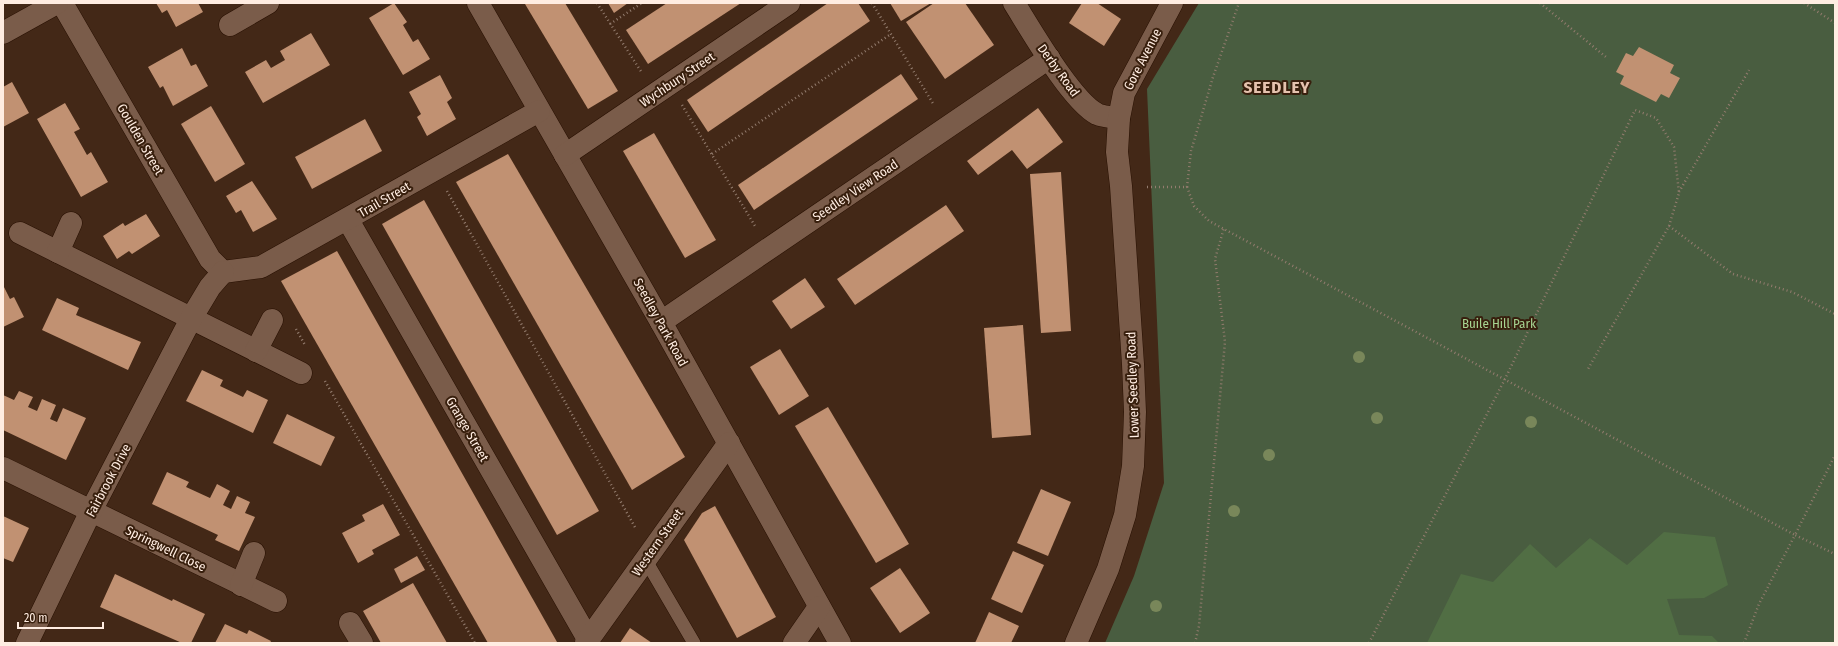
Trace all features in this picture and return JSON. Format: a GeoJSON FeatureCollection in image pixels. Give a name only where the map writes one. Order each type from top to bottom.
{"type":"FeatureCollection","features":[{"type":"Feature","properties":{"kind":"street"},"geometry":{"type":"LineString","coordinates":[[3,33],[56,3]]}},
{"type":"Feature","properties":{"kind":"street","name":"Goulden Street"},"geometry":{"type":"LineString","coordinates":[[62,3],[210,259],[223,272]]}},
{"type":"Feature","properties":{"kind":"street","name":"Wychbury Street"},"geometry":{"type":"LineString","coordinates":[[565,155],[789,3]]}},
{"type":"Feature","properties":{"kind":"street","name":"Derby Road"},"geometry":{"type":"LineString","coordinates":[[1014,3],[1049,58],[1088,108],[1104,117],[1119,118]]}},
{"type":"Feature","properties":{"kind":"street","name":"Gore Avenue"},"geometry":{"type":"LineString","coordinates":[[1119,118],[1124,93],[1172,3]]}},
{"type":"Feature","properties":{"kind":"street"},"geometry":{"type":"LineString","coordinates":[[230,25],[259,5]]}},
{"type":"Feature","properties":{"kind":"street","name":"Seedley Park Road"},"geometry":{"type":"LineString","coordinates":[[484,5],[539,111],[662,322],[840,643]]}},
{"type":"Feature","properties":{"kind":"street","name":"Seedley View Road"},"geometry":{"type":"LineString","coordinates":[[662,322],[1049,58]]}},
{"type":"Feature","properties":{"kind":"street","name":"Trail Street"},"geometry":{"type":"LineString","coordinates":[[223,272],[261,267],[348,220],[539,111]]}},
{"type":"Feature","properties":{"kind":"street","name":"Lower Seedley Road"},"geometry":{"type":"LineString","coordinates":[[1076,643],[1110,563],[1124,515],[1133,466],[1133,380],[1121,186],[1117,152],[1119,118]]}},
{"type":"Feature","properties":{"kind":"street","name":"Grange Street"},"geometry":{"type":"LineString","coordinates":[[348,220],[587,641]]}},
{"type":"Feature","properties":{"kind":"street"},"geometry":{"type":"LineString","coordinates":[[58,252],[71,223]]}},
{"type":"Feature","properties":{"kind":"street"},"geometry":{"type":"LineString","coordinates":[[20,233],[192,317],[301,373]]}},
{"type":"Feature","properties":{"kind":"street","name":"Fairbrook Drive"},"geometry":{"type":"LineString","coordinates":[[27,643],[91,511],[192,317],[210,287],[223,272]]}},
{"type":"Feature","properties":{"kind":"street"},"geometry":{"type":"LineString","coordinates":[[256,351],[272,320]]}},
{"type":"Feature","properties":{"kind":"street","name":"Western Street"},"geometry":{"type":"LineString","coordinates":[[587,641],[728,443]]}},
{"type":"Feature","properties":{"kind":"street","name":"Springwell Close"},"geometry":{"type":"LineString","coordinates":[[3,468],[276,601]]}},
{"type":"Feature","properties":{"kind":"street"},"geometry":{"type":"LineString","coordinates":[[241,585],[254,553]]}},
{"type":"Feature","properties":{"kind":"street"},"geometry":{"type":"LineString","coordinates":[[794,643],[819,607]]}},
{"type":"Feature","properties":{"kind":"street"},"geometry":{"type":"LineString","coordinates":[[350,623],[362,643]]}},
{"type":"Feature","properties":{"kind":"lane"},"geometry":{"type":"LineString","coordinates":[[648,554],[694,643]]}},
{"type":"Feature","properties":{"kind":"path"},"geometry":{"type":"LineString","coordinates":[[597,3],[639,69]]}},
{"type":"Feature","properties":{"kind":"path"},"geometry":{"type":"LineString","coordinates":[[610,24],[642,3]]}},
{"type":"Feature","properties":{"kind":"path"},"geometry":{"type":"LineString","coordinates":[[872,3],[947,128]]}},
{"type":"Feature","properties":{"kind":"path"},"geometry":{"type":"LineString","coordinates":[[1239,3],[1212,77],[1191,151],[1187,187],[1194,206],[1209,221],[1795,535],[1835,554]]}},
{"type":"Feature","properties":{"kind":"path"},"geometry":{"type":"LineString","coordinates":[[1540,3],[1606,57]]}},
{"type":"Feature","properties":{"kind":"path"},"geometry":{"type":"LineString","coordinates":[[1804,3],[1835,23]]}},
{"type":"Feature","properties":{"kind":"path"},"geometry":{"type":"LineString","coordinates":[[712,154],[891,34]]}},
{"type":"Feature","properties":{"kind":"path"},"geometry":{"type":"LineString","coordinates":[[1588,369],[1669,226],[1679,193],[1749,70]]}},
{"type":"Feature","properties":{"kind":"path"},"geometry":{"type":"LineString","coordinates":[[669,84],[768,249]]}},
{"type":"Feature","properties":{"kind":"path"},"geometry":{"type":"LineString","coordinates":[[1369,643],[1505,379],[1635,110],[1656,118],[1674,147],[1679,193]]}},
{"type":"Feature","properties":{"kind":"path"},"geometry":{"type":"LineString","coordinates":[[435,170],[639,535],[648,554]]}},
{"type":"Feature","properties":{"kind":"path"},"geometry":{"type":"LineString","coordinates":[[1151,187],[1187,187]]}},
{"type":"Feature","properties":{"kind":"path"},"geometry":{"type":"LineString","coordinates":[[1669,226],[1733,274],[1792,292],[1835,314]]}},
{"type":"Feature","properties":{"kind":"path"},"geometry":{"type":"LineString","coordinates":[[1195,643],[1199,626],[1225,342],[1215,259],[1224,228]]}},
{"type":"Feature","properties":{"kind":"path"},"geometry":{"type":"LineString","coordinates":[[293,324],[309,352]]}},
{"type":"Feature","properties":{"kind":"path"},"geometry":{"type":"LineString","coordinates":[[325,380],[475,643]]}},
{"type":"Feature","properties":{"kind":"path"},"geometry":{"type":"LineString","coordinates":[[1744,643],[1759,604],[1835,455]]}},
{"type":"Feature","properties":{"kind":"green space","name":"Buile Hill Park"},"geometry":{"type":"Polygon","coordinates":[[[1199,3],[1835,3],[1835,643],[1105,643],[1134,576],[1164,483],[1147,89],[1199,3]]]}},
{"type":"Feature","properties":{"kind":"green space"},"geometry":{"type":"Polygon","coordinates":[[[1664,532],[1715,537],[1728,585],[1704,598],[1667,599],[1679,635],[1712,636],[1719,643],[1427,643],[1461,574],[1493,582],[1530,544],[1556,568],[1590,538],[1627,565],[1664,532]]]}},
{"type":"Feature","properties":{"kind":"building"},"geometry":{"type":"Polygon","coordinates":[[[156,3],[198,3],[203,12],[176,27],[167,10],[162,13],[156,3]]]}},
{"type":"Feature","properties":{"kind":"building"},"geometry":{"type":"Polygon","coordinates":[[[394,3],[407,22],[403,25],[413,42],[418,39],[430,59],[403,75],[369,18],[394,3]]]}},
{"type":"Feature","properties":{"kind":"building"},"geometry":{"type":"Polygon","coordinates":[[[565,3],[618,91],[588,109],[525,4],[565,3]]]}},
{"type":"Feature","properties":{"kind":"building"},"geometry":{"type":"Polygon","coordinates":[[[608,3],[628,3],[614,13],[608,3]]]}},
{"type":"Feature","properties":{"kind":"building"},"geometry":{"type":"Polygon","coordinates":[[[667,3],[741,3],[648,64],[626,30],[667,3]]]}},
{"type":"Feature","properties":{"kind":"building"},"geometry":{"type":"Polygon","coordinates":[[[828,3],[858,3],[870,21],[708,132],[687,100],[828,3]]]}},
{"type":"Feature","properties":{"kind":"building"},"geometry":{"type":"Polygon","coordinates":[[[890,3],[931,3],[901,21],[890,3]]]}},
{"type":"Feature","properties":{"kind":"building"},"geometry":{"type":"Polygon","coordinates":[[[934,3],[965,3],[994,45],[945,79],[906,22],[934,3]]]}},
{"type":"Feature","properties":{"kind":"building"},"geometry":{"type":"Polygon","coordinates":[[[1082,3],[1097,3],[1121,19],[1104,46],[1069,23],[1082,3]]]}},
{"type":"Feature","properties":{"kind":"building"},"geometry":{"type":"Polygon","coordinates":[[[311,33],[330,65],[263,103],[245,72],[266,60],[271,68],[285,60],[280,51],[311,33]]]}},
{"type":"Feature","properties":{"kind":"building"},"geometry":{"type":"Polygon","coordinates":[[[1639,47],[1674,65],[1670,73],[1680,78],[1669,98],[1661,94],[1656,102],[1620,84],[1624,76],[1616,72],[1626,53],[1633,56],[1639,47]]]}},
{"type":"Feature","properties":{"kind":"building"},"geometry":{"type":"Polygon","coordinates":[[[182,48],[191,66],[196,64],[208,86],[173,106],[163,86],[160,88],[148,67],[182,48]]]}},
{"type":"Feature","properties":{"kind":"building"},"geometry":{"type":"Polygon","coordinates":[[[901,74],[918,99],[754,210],[738,185],[901,74]]]}},
{"type":"Feature","properties":{"kind":"building"},"geometry":{"type":"Polygon","coordinates":[[[440,75],[452,98],[447,102],[456,119],[427,136],[417,117],[421,114],[409,92],[440,75]]]}},
{"type":"Feature","properties":{"kind":"building"},"geometry":{"type":"Polygon","coordinates":[[[12,82],[29,113],[3,127],[3,87],[12,82]]]}},
{"type":"Feature","properties":{"kind":"building"},"geometry":{"type":"Polygon","coordinates":[[[65,103],[80,129],[74,132],[87,155],[91,152],[108,182],[81,197],[37,119],[65,103]]]}},
{"type":"Feature","properties":{"kind":"building"},"geometry":{"type":"Polygon","coordinates":[[[211,106],[245,164],[215,182],[181,124],[211,106]]]}},
{"type":"Feature","properties":{"kind":"building"},"geometry":{"type":"Polygon","coordinates":[[[1038,108],[1063,142],[1027,169],[1012,150],[978,175],[967,161],[1038,108]]]}},
{"type":"Feature","properties":{"kind":"building"},"geometry":{"type":"Polygon","coordinates":[[[365,119],[382,151],[312,189],[295,157],[365,119]]]}},
{"type":"Feature","properties":{"kind":"building"},"geometry":{"type":"Polygon","coordinates":[[[654,133],[716,240],[685,258],[623,151],[654,133]]]}},
{"type":"Feature","properties":{"kind":"building"},"geometry":{"type":"Polygon","coordinates":[[[508,154],[685,457],[632,490],[456,182],[508,154]]]}},
{"type":"Feature","properties":{"kind":"building"},"geometry":{"type":"Polygon","coordinates":[[[1061,172],[1071,331],[1041,333],[1030,174],[1061,172]]]}},
{"type":"Feature","properties":{"kind":"building"},"geometry":{"type":"Polygon","coordinates":[[[252,181],[277,219],[253,232],[241,210],[236,213],[226,196],[252,181]]]}},
{"type":"Feature","properties":{"kind":"building"},"geometry":{"type":"Polygon","coordinates":[[[424,200],[599,511],[557,535],[382,224],[424,200]]]}},
{"type":"Feature","properties":{"kind":"building"},"geometry":{"type":"Polygon","coordinates":[[[946,205],[964,231],[855,305],[837,279],[946,205]]]}},
{"type":"Feature","properties":{"kind":"building"},"geometry":{"type":"Polygon","coordinates":[[[146,214],[160,236],[132,254],[129,251],[117,259],[103,236],[123,223],[125,226],[146,214]]]}},
{"type":"Feature","properties":{"kind":"building"},"geometry":{"type":"Polygon","coordinates":[[[337,251],[557,642],[556,643],[488,643],[281,281],[337,251]]]}},
{"type":"Feature","properties":{"kind":"building"},"geometry":{"type":"Polygon","coordinates":[[[805,278],[825,307],[791,329],[772,301],[805,278]]]}},
{"type":"Feature","properties":{"kind":"building"},"geometry":{"type":"Polygon","coordinates":[[[3,285],[10,299],[14,297],[24,317],[3,327],[3,285]]]}},
{"type":"Feature","properties":{"kind":"building"},"geometry":{"type":"Polygon","coordinates":[[[57,298],[79,308],[76,315],[141,342],[128,370],[42,330],[57,298]]]}},
{"type":"Feature","properties":{"kind":"building"},"geometry":{"type":"Polygon","coordinates":[[[1023,325],[1031,435],[992,438],[984,328],[1023,325]]]}},
{"type":"Feature","properties":{"kind":"building"},"geometry":{"type":"Polygon","coordinates":[[[780,349],[809,396],[779,415],[750,367],[780,349]]]}},
{"type":"Feature","properties":{"kind":"building"},"geometry":{"type":"Polygon","coordinates":[[[202,370],[223,380],[220,386],[243,397],[247,390],[268,400],[253,433],[186,401],[202,370]]]}},
{"type":"Feature","properties":{"kind":"building"},"geometry":{"type":"Polygon","coordinates":[[[19,391],[33,397],[28,407],[37,411],[42,399],[56,405],[50,419],[57,422],[63,408],[86,418],[66,460],[3,430],[3,395],[14,400],[19,391]]]}},
{"type":"Feature","properties":{"kind":"building"},"geometry":{"type":"Polygon","coordinates":[[[828,407],[909,544],[876,563],[795,426],[828,407]]]}},
{"type":"Feature","properties":{"kind":"building"},"geometry":{"type":"Polygon","coordinates":[[[287,414],[335,437],[321,466],[273,443],[287,414]]]}},
{"type":"Feature","properties":{"kind":"building"},"geometry":{"type":"Polygon","coordinates":[[[167,472],[189,482],[186,487],[210,498],[217,484],[230,491],[223,505],[231,509],[237,496],[250,502],[245,513],[255,517],[239,551],[215,540],[218,535],[152,504],[167,472]]]}},
{"type":"Feature","properties":{"kind":"building"},"geometry":{"type":"Polygon","coordinates":[[[1041,489],[1071,502],[1048,556],[1017,543],[1041,489]]]}},
{"type":"Feature","properties":{"kind":"building"},"geometry":{"type":"Polygon","coordinates":[[[383,504],[400,535],[372,550],[374,554],[358,563],[342,533],[365,521],[362,515],[383,504]]]}},
{"type":"Feature","properties":{"kind":"building"},"geometry":{"type":"Polygon","coordinates":[[[715,506],[776,617],[737,638],[684,540],[702,513],[715,506]]]}},
{"type":"Feature","properties":{"kind":"building"},"geometry":{"type":"Polygon","coordinates":[[[3,516],[29,528],[13,562],[3,558],[3,516]]]}},
{"type":"Feature","properties":{"kind":"building"},"geometry":{"type":"Polygon","coordinates":[[[1013,551],[1044,565],[1022,613],[991,599],[1013,551]]]}},
{"type":"Feature","properties":{"kind":"building"},"geometry":{"type":"Polygon","coordinates":[[[417,556],[425,570],[401,583],[394,569],[417,556]]]}},
{"type":"Feature","properties":{"kind":"building"},"geometry":{"type":"Polygon","coordinates":[[[900,568],[930,613],[900,633],[870,588],[900,568]]]}},
{"type":"Feature","properties":{"kind":"building"},"geometry":{"type":"Polygon","coordinates":[[[115,574],[172,601],[173,599],[205,614],[191,643],[182,643],[100,607],[115,574]]]}},
{"type":"Feature","properties":{"kind":"building"},"geometry":{"type":"Polygon","coordinates":[[[413,583],[447,643],[381,643],[363,611],[413,583]]]}},
{"type":"Feature","properties":{"kind":"building"},"geometry":{"type":"Polygon","coordinates":[[[989,612],[1019,626],[1011,643],[975,643],[989,612]]]}},
{"type":"Feature","properties":{"kind":"building"},"geometry":{"type":"Polygon","coordinates":[[[225,624],[247,634],[249,630],[271,641],[270,643],[215,643],[225,624]]]}},
{"type":"Feature","properties":{"kind":"building"},"geometry":{"type":"Polygon","coordinates":[[[630,628],[652,643],[620,643],[630,628]]]}},
{"type":"Feature","properties":{"kind":"district","name":"SEEDLEY"},"geometry":{"type":"Point","coordinates":[1277,87]}}]}
